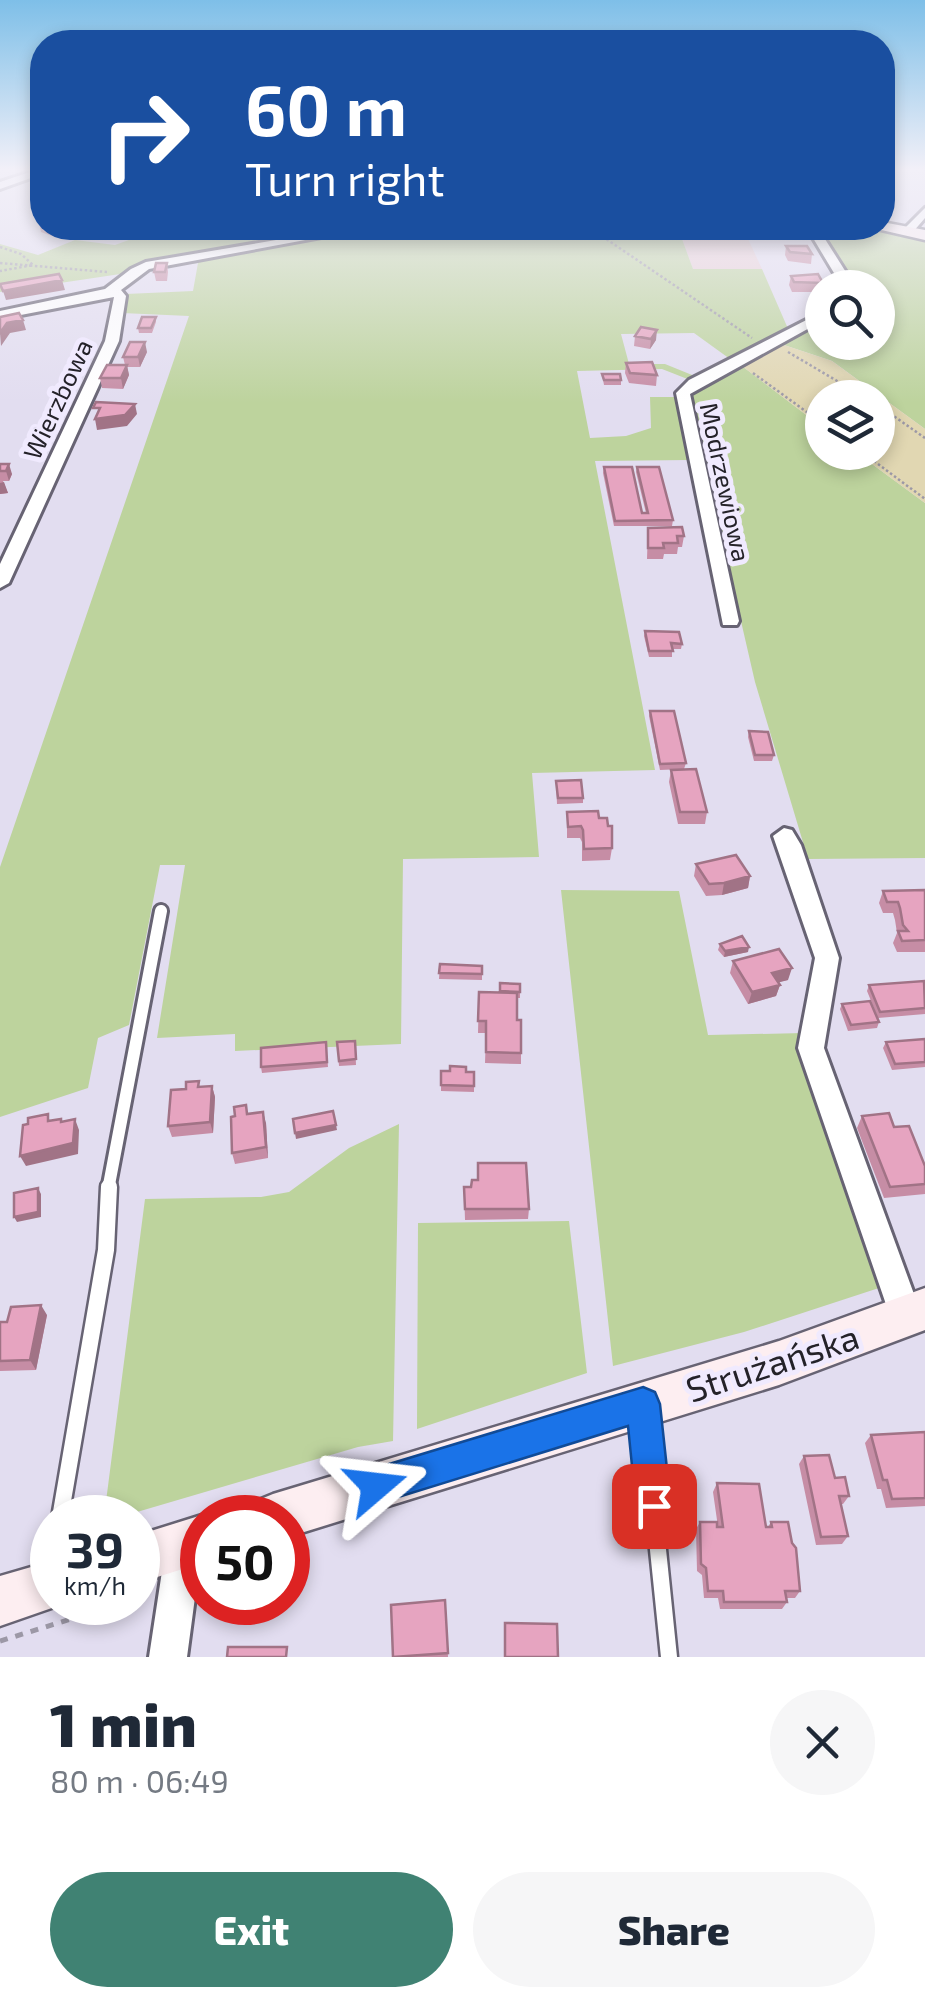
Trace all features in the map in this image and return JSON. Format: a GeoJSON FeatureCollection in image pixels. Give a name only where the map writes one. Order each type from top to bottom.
{"type":"FeatureCollection","features":[{"type":"Feature","properties":{"kind":"main road","name":"Strużańska"},"geometry":{"type":"LineString","coordinates":[[310,1507],[779,1363],[915,1313]]}},
{"type":"Feature","properties":{"kind":"street"},"geometry":{"type":"LineString","coordinates":[[0,315],[113,290],[132,271],[254,248]]}},
{"type":"Feature","properties":{"kind":"street"},"geometry":{"type":"LineString","coordinates":[[825,248],[839,270]]}},
{"type":"Feature","properties":{"kind":"street","name":"Wierzbowa"},"geometry":{"type":"LineString","coordinates":[[0,582],[112,340],[120,296],[113,290]]}},
{"type":"Feature","properties":{"kind":"street","name":"Modrzewiowa"},"geometry":{"type":"LineString","coordinates":[[730,621],[683,393],[694,383],[805,324]]}},
{"type":"Feature","properties":{"kind":"street"},"geometry":{"type":"LineString","coordinates":[[784,836],[828,958],[812,1048],[915,1313]]}},
{"type":"Feature","properties":{"kind":"street"},"geometry":{"type":"LineString","coordinates":[[168,1657],[180,1602]]}},
{"type":"Feature","properties":{"kind":"lane"},"geometry":{"type":"LineString","coordinates":[[64,1495],[106,1250],[105,1207],[161,910]]}},
{"type":"Feature","properties":{"kind":"lane"},"geometry":{"type":"LineString","coordinates":[[643,1404],[669,1657]]}},
{"type":"Feature","properties":{"kind":"path"},"geometry":{"type":"LineString","coordinates":[[4,248],[21,254],[33,265]]}},
{"type":"Feature","properties":{"kind":"path"},"geometry":{"type":"LineString","coordinates":[[620,248],[753,338],[804,358],[838,380]]}},
{"type":"Feature","properties":{"kind":"path"},"geometry":{"type":"LineString","coordinates":[[0,263],[132,271]]}},
{"type":"Feature","properties":{"kind":"path"},"geometry":{"type":"LineString","coordinates":[[0,271],[33,265]]}},
{"type":"Feature","properties":{"kind":"path"},"geometry":{"type":"LineString","coordinates":[[736,361],[805,411]]}},
{"type":"Feature","properties":{"kind":"path"},"geometry":{"type":"LineString","coordinates":[[895,417],[925,438]]}},
{"type":"Feature","properties":{"kind":"path"},"geometry":{"type":"LineString","coordinates":[[886,470],[925,499]]}},
{"type":"Feature","properties":{"kind":"shaded area"},"geometry":{"type":"Polygon","coordinates":[[[685,248],[752,248],[762,269],[693,269],[685,248]]]}},
{"type":"Feature","properties":{"kind":"green space"},"geometry":{"type":"Polygon","coordinates":[[[0,248],[38,255],[54,248],[241,248],[129,268],[127,273],[0,292],[0,248]]]}},
{"type":"Feature","properties":{"kind":"green space"},"geometry":{"type":"Polygon","coordinates":[[[261,248],[685,248],[693,269],[762,269],[789,331],[730,359],[694,333],[621,334],[629,364],[665,364],[697,377],[690,380],[662,369],[577,371],[590,438],[626,436],[651,428],[650,397],[677,397],[689,460],[595,461],[655,770],[532,773],[539,857],[403,859],[401,1044],[235,1051],[235,1034],[157,1038],[185,865],[160,865],[129,1025],[98,1038],[88,1088],[0,1117],[0,867],[189,316],[122,313],[126,294],[193,291],[198,263],[144,269],[261,248]]]}},
{"type":"Feature","properties":{"kind":"green space"},"geometry":{"type":"Polygon","coordinates":[[[831,248],[925,248],[925,429],[895,407],[895,380],[858,380],[829,360],[895,360],[895,270],[844,270],[831,248]]]}},
{"type":"Feature","properties":{"kind":"green space"},"geometry":{"type":"Polygon","coordinates":[[[805,329],[805,352],[778,343],[805,329]]]}},
{"type":"Feature","properties":{"kind":"green space"},"geometry":{"type":"Polygon","coordinates":[[[738,363],[805,414],[805,470],[880,470],[925,503],[925,858],[808,859],[755,682],[688,391],[738,363]]]}},
{"type":"Feature","properties":{"kind":"green space"},"geometry":{"type":"Polygon","coordinates":[[[561,890],[679,891],[708,1035],[804,1033],[882,1287],[744,1332],[613,1366],[561,890]]]}},
{"type":"Feature","properties":{"kind":"green space"},"geometry":{"type":"Polygon","coordinates":[[[399,1124],[393,1441],[358,1447],[195,1495],[180,1495],[180,1499],[160,1505],[160,1495],[107,1495],[145,1199],[261,1197],[289,1192],[349,1148],[399,1124]]]}},
{"type":"Feature","properties":{"kind":"green space"},"geometry":{"type":"Polygon","coordinates":[[[569,1221],[587,1373],[417,1429],[418,1223],[569,1221]]]}},
{"type":"Feature","properties":{"kind":"sand"},"geometry":{"type":"Polygon","coordinates":[[[778,343],[805,352],[805,360],[832,361],[858,380],[805,380],[805,414],[738,363],[778,343]]]}},
{"type":"Feature","properties":{"kind":"sand"},"geometry":{"type":"Polygon","coordinates":[[[895,407],[925,429],[925,503],[880,470],[895,470],[895,407]]]}},
{"type":"Feature","properties":{"kind":"building"},"geometry":{"type":"Polygon","coordinates":[[[788,248],[808,248],[812,254],[790,252],[788,248]]]}},
{"type":"Feature","properties":{"kind":"building"},"geometry":{"type":"Polygon","coordinates":[[[156,263],[167,263],[165,272],[154,272],[156,263]]]}},
{"type":"Feature","properties":{"kind":"building"},"geometry":{"type":"Polygon","coordinates":[[[59,274],[62,280],[3,291],[0,284],[59,274]]]}},
{"type":"Feature","properties":{"kind":"building"},"geometry":{"type":"Polygon","coordinates":[[[805,275],[805,282],[794,282],[791,276],[805,275]]]}},
{"type":"Feature","properties":{"kind":"building"},"geometry":{"type":"Polygon","coordinates":[[[19,313],[23,320],[7,323],[0,333],[0,317],[19,313]]]}},
{"type":"Feature","properties":{"kind":"building"},"geometry":{"type":"Polygon","coordinates":[[[142,317],[156,317],[151,328],[138,328],[142,317]]]}},
{"type":"Feature","properties":{"kind":"building"},"geometry":{"type":"Polygon","coordinates":[[[641,327],[657,330],[651,339],[635,336],[641,327]]]}},
{"type":"Feature","properties":{"kind":"building"},"geometry":{"type":"Polygon","coordinates":[[[130,342],[145,342],[138,357],[123,357],[130,342]]]}},
{"type":"Feature","properties":{"kind":"building"},"geometry":{"type":"Polygon","coordinates":[[[652,362],[657,375],[630,373],[626,363],[652,362]]]}},
{"type":"Feature","properties":{"kind":"building"},"geometry":{"type":"Polygon","coordinates":[[[107,365],[127,365],[121,378],[100,378],[107,365]]]}},
{"type":"Feature","properties":{"kind":"building"},"geometry":{"type":"Polygon","coordinates":[[[602,374],[620,374],[621,380],[604,380],[602,374]]]}},
{"type":"Feature","properties":{"kind":"building"},"geometry":{"type":"Polygon","coordinates":[[[96,402],[135,404],[125,415],[95,419],[100,408],[93,408],[96,402]]]}},
{"type":"Feature","properties":{"kind":"building"},"geometry":{"type":"Polygon","coordinates":[[[604,467],[632,467],[642,513],[648,513],[637,467],[659,467],[673,520],[615,521],[604,467]]]}},
{"type":"Feature","properties":{"kind":"building"},"geometry":{"type":"Polygon","coordinates":[[[682,527],[684,536],[677,536],[678,543],[648,548],[648,528],[682,527]]]}},
{"type":"Feature","properties":{"kind":"building"},"geometry":{"type":"Polygon","coordinates":[[[645,631],[679,632],[682,644],[671,643],[673,651],[649,651],[645,631]]]}},
{"type":"Feature","properties":{"kind":"building"},"geometry":{"type":"Polygon","coordinates":[[[650,711],[674,711],[686,763],[660,764],[650,711]]]}},
{"type":"Feature","properties":{"kind":"building"},"geometry":{"type":"Polygon","coordinates":[[[749,731],[768,732],[774,755],[755,755],[749,731]]]}},
{"type":"Feature","properties":{"kind":"building"},"geometry":{"type":"Polygon","coordinates":[[[696,769],[707,812],[680,812],[671,770],[696,769]]]}},
{"type":"Feature","properties":{"kind":"building"},"geometry":{"type":"Polygon","coordinates":[[[581,780],[583,798],[558,798],[556,781],[581,780]]]}},
{"type":"Feature","properties":{"kind":"building"},"geometry":{"type":"Polygon","coordinates":[[[598,811],[599,818],[607,818],[608,826],[612,826],[612,848],[584,849],[583,830],[581,826],[568,827],[567,812],[598,811]]]}},
{"type":"Feature","properties":{"kind":"building"},"geometry":{"type":"Polygon","coordinates":[[[736,855],[750,876],[709,884],[696,864],[736,855]]]}},
{"type":"Feature","properties":{"kind":"building"},"geometry":{"type":"Polygon","coordinates":[[[925,890],[925,940],[902,941],[898,931],[908,931],[898,902],[887,902],[883,891],[925,890]]]}},
{"type":"Feature","properties":{"kind":"building"},"geometry":{"type":"Polygon","coordinates":[[[742,936],[749,947],[725,951],[720,944],[742,936]]]}},
{"type":"Feature","properties":{"kind":"building"},"geometry":{"type":"Polygon","coordinates":[[[779,949],[792,968],[772,973],[780,985],[752,992],[733,961],[779,949]]]}},
{"type":"Feature","properties":{"kind":"building"},"geometry":{"type":"Polygon","coordinates":[[[440,964],[482,966],[482,974],[439,973],[440,964]]]}},
{"type":"Feature","properties":{"kind":"building"},"geometry":{"type":"Polygon","coordinates":[[[924,981],[925,1008],[880,1012],[869,985],[924,981]]]}},
{"type":"Feature","properties":{"kind":"building"},"geometry":{"type":"Polygon","coordinates":[[[500,983],[520,984],[520,992],[500,991],[500,983]]]}},
{"type":"Feature","properties":{"kind":"building"},"geometry":{"type":"Polygon","coordinates":[[[479,992],[517,993],[521,1053],[486,1052],[486,1021],[478,1021],[479,992]]]}},
{"type":"Feature","properties":{"kind":"building"},"geometry":{"type":"Polygon","coordinates":[[[870,1001],[879,1022],[851,1025],[842,1004],[870,1001]]]}},
{"type":"Feature","properties":{"kind":"building"},"geometry":{"type":"Polygon","coordinates":[[[925,1039],[925,1062],[895,1064],[886,1042],[925,1039]]]}},
{"type":"Feature","properties":{"kind":"building"},"geometry":{"type":"Polygon","coordinates":[[[355,1041],[356,1059],[339,1061],[337,1042],[355,1041]]]}},
{"type":"Feature","properties":{"kind":"building"},"geometry":{"type":"Polygon","coordinates":[[[326,1042],[327,1062],[261,1067],[261,1048],[326,1042]]]}},
{"type":"Feature","properties":{"kind":"building"},"geometry":{"type":"Polygon","coordinates":[[[450,1066],[474,1072],[474,1086],[441,1085],[441,1071],[450,1071],[450,1066]]]}},
{"type":"Feature","properties":{"kind":"building"},"geometry":{"type":"Polygon","coordinates":[[[199,1081],[198,1087],[212,1086],[210,1122],[168,1126],[171,1090],[186,1089],[186,1082],[199,1081]]]}},
{"type":"Feature","properties":{"kind":"building"},"geometry":{"type":"Polygon","coordinates":[[[246,1105],[247,1114],[263,1112],[266,1147],[232,1153],[231,1117],[235,1116],[234,1107],[246,1105]]]}},
{"type":"Feature","properties":{"kind":"building"},"geometry":{"type":"Polygon","coordinates":[[[333,1111],[336,1125],[295,1133],[293,1119],[333,1111]]]}},
{"type":"Feature","properties":{"kind":"building"},"geometry":{"type":"Polygon","coordinates":[[[889,1113],[894,1127],[909,1126],[925,1166],[925,1184],[890,1187],[862,1116],[889,1113]]]}},
{"type":"Feature","properties":{"kind":"building"},"geometry":{"type":"Polygon","coordinates":[[[48,1114],[48,1121],[75,1119],[73,1143],[20,1156],[23,1125],[28,1124],[28,1118],[48,1114]]]}},
{"type":"Feature","properties":{"kind":"building"},"geometry":{"type":"Polygon","coordinates":[[[478,1163],[526,1163],[529,1209],[465,1209],[464,1187],[471,1187],[472,1180],[478,1180],[478,1163]]]}},
{"type":"Feature","properties":{"kind":"building"},"geometry":{"type":"Polygon","coordinates":[[[38,1188],[38,1212],[14,1217],[14,1193],[38,1188]]]}},
{"type":"Feature","properties":{"kind":"building"},"geometry":{"type":"Polygon","coordinates":[[[41,1305],[30,1360],[0,1361],[0,1322],[7,1322],[11,1307],[41,1305]]]}},
{"type":"Feature","properties":{"kind":"building"},"geometry":{"type":"Polygon","coordinates":[[[925,1432],[925,1498],[892,1499],[871,1435],[925,1432]]]}},
{"type":"Feature","properties":{"kind":"building"},"geometry":{"type":"Polygon","coordinates":[[[829,1455],[835,1478],[845,1477],[849,1496],[839,1496],[848,1536],[821,1537],[804,1456],[829,1455]]]}},
{"type":"Feature","properties":{"kind":"building"},"geometry":{"type":"Polygon","coordinates":[[[717,1483],[759,1484],[766,1527],[772,1527],[771,1522],[788,1522],[796,1548],[800,1591],[785,1591],[787,1602],[724,1602],[723,1591],[708,1591],[706,1568],[701,1564],[700,1522],[717,1522],[717,1527],[723,1527],[717,1483]]]}},
{"type":"Feature","properties":{"kind":"building"},"geometry":{"type":"Polygon","coordinates":[[[445,1600],[448,1653],[393,1657],[391,1605],[445,1600]]]}},
{"type":"Feature","properties":{"kind":"building"},"geometry":{"type":"Polygon","coordinates":[[[505,1623],[557,1624],[558,1657],[505,1657],[505,1623]]]}},
{"type":"Feature","properties":{"kind":"building"},"geometry":{"type":"Polygon","coordinates":[[[228,1647],[287,1647],[286,1657],[227,1657],[228,1647]]]}},
{"type":"Feature","properties":{"kind":"route"},"geometry":{"type":"LineString","coordinates":[[376,1486],[643,1404],[654,1506]]}}]}
